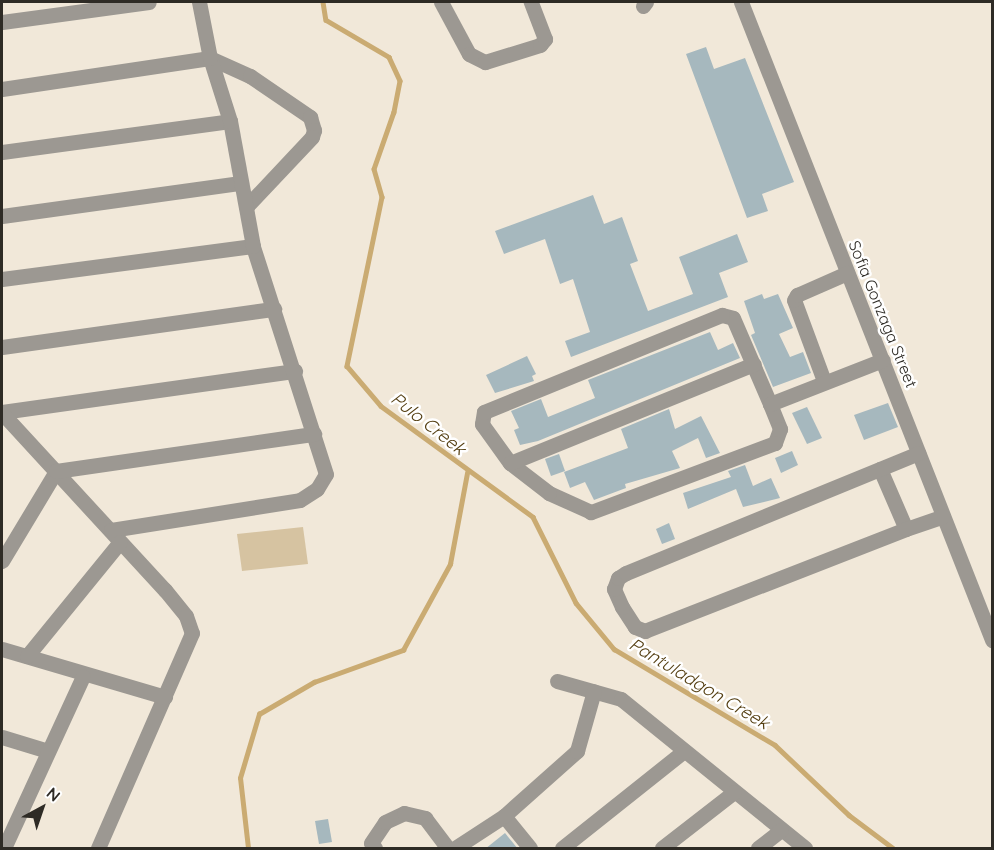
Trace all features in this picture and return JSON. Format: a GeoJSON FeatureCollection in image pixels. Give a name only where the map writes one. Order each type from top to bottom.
{"type":"FeatureCollection","features":[{"type":"Feature","properties":{"kind":"street"},"geometry":{"type":"LineString","coordinates":[[2,22],[149,2]]}},
{"type":"Feature","properties":{"kind":"street"},"geometry":{"type":"LineString","coordinates":[[27,656],[116,536],[300,500],[317,489],[326,474],[296,371],[253,246],[239,183],[230,121],[210,58],[200,2]]}},
{"type":"Feature","properties":{"kind":"street"},"geometry":{"type":"LineString","coordinates":[[441,2],[469,54],[485,62],[540,45],[545,39],[531,2]]}},
{"type":"Feature","properties":{"kind":"street","name":"Sofia Gonzaga Street"},"geometry":{"type":"LineString","coordinates":[[741,2],[993,640]]}},
{"type":"Feature","properties":{"kind":"street"},"geometry":{"type":"LineString","coordinates":[[2,89],[210,58],[250,76],[314,122],[312,137],[246,207]]}},
{"type":"Feature","properties":{"kind":"street"},"geometry":{"type":"LineString","coordinates":[[2,152],[230,121]]}},
{"type":"Feature","properties":{"kind":"street"},"geometry":{"type":"LineString","coordinates":[[2,216],[239,183]]}},
{"type":"Feature","properties":{"kind":"street"},"geometry":{"type":"LineString","coordinates":[[2,279],[253,246]]}},
{"type":"Feature","properties":{"kind":"street"},"geometry":{"type":"LineString","coordinates":[[824,381],[795,300],[797,295],[847,273]]}},
{"type":"Feature","properties":{"kind":"street"},"geometry":{"type":"LineString","coordinates":[[2,347],[274,309]]}},
{"type":"Feature","properties":{"kind":"street"},"geometry":{"type":"LineString","coordinates":[[722,315],[734,318],[770,404],[780,429],[775,443],[591,512],[549,493],[510,463],[482,424],[484,412],[722,315]]}},
{"type":"Feature","properties":{"kind":"street"},"geometry":{"type":"LineString","coordinates":[[770,404],[824,381],[883,360]]}},
{"type":"Feature","properties":{"kind":"street"},"geometry":{"type":"LineString","coordinates":[[510,463],[754,364]]}},
{"type":"Feature","properties":{"kind":"street"},"geometry":{"type":"LineString","coordinates":[[2,413],[296,371]]}},
{"type":"Feature","properties":{"kind":"street"},"geometry":{"type":"LineString","coordinates":[[2,413],[116,536],[186,616],[192,633],[98,849]]}},
{"type":"Feature","properties":{"kind":"street"},"geometry":{"type":"LineString","coordinates":[[56,471],[314,434]]}},
{"type":"Feature","properties":{"kind":"street"},"geometry":{"type":"LineString","coordinates":[[918,453],[626,573],[618,578],[614,589],[635,627],[645,631],[943,516]]}},
{"type":"Feature","properties":{"kind":"street"},"geometry":{"type":"LineString","coordinates":[[880,469],[906,529]]}},
{"type":"Feature","properties":{"kind":"street"},"geometry":{"type":"LineString","coordinates":[[2,561],[56,471]]}},
{"type":"Feature","properties":{"kind":"street"},"geometry":{"type":"LineString","coordinates":[[2,649],[83,676],[165,697]]}},
{"type":"Feature","properties":{"kind":"street"},"geometry":{"type":"LineString","coordinates":[[4,849],[8,826],[48,751],[83,676]]}},
{"type":"Feature","properties":{"kind":"street"},"geometry":{"type":"LineString","coordinates":[[557,681],[621,699],[805,849]]}},
{"type":"Feature","properties":{"kind":"street"},"geometry":{"type":"LineString","coordinates":[[455,849],[504,816],[577,751],[594,691]]}},
{"type":"Feature","properties":{"kind":"street"},"geometry":{"type":"LineString","coordinates":[[2,737],[48,751]]}},
{"type":"Feature","properties":{"kind":"street"},"geometry":{"type":"LineString","coordinates":[[562,849],[684,751]]}},
{"type":"Feature","properties":{"kind":"street"},"geometry":{"type":"LineString","coordinates":[[662,849],[734,792]]}},
{"type":"Feature","properties":{"kind":"street"},"geometry":{"type":"LineString","coordinates":[[375,849],[371,843],[385,822],[404,813],[425,818],[448,849]]}},
{"type":"Feature","properties":{"kind":"street"},"geometry":{"type":"LineString","coordinates":[[504,816],[530,849]]}},
{"type":"Feature","properties":{"kind":"street"},"geometry":{"type":"LineString","coordinates":[[758,849],[781,830]]}},
{"type":"Feature","properties":{"kind":"shaded area"},"geometry":{"type":"Polygon","coordinates":[[[303,527],[308,564],[242,571],[237,534],[303,527]]]}},
{"type":"Feature","properties":{"kind":"building"},"geometry":{"type":"Polygon","coordinates":[[[706,47],[714,69],[745,58],[794,182],[762,194],[768,211],[747,218],[686,54],[706,47]]]}},
{"type":"Feature","properties":{"kind":"building"},"geometry":{"type":"Polygon","coordinates":[[[593,195],[604,224],[622,217],[638,261],[630,264],[648,311],[693,294],[679,257],[737,234],[748,262],[719,273],[728,297],[571,357],[565,341],[590,332],[573,279],[560,284],[545,239],[504,254],[495,231],[593,195]]]}},
{"type":"Feature","properties":{"kind":"building"},"geometry":{"type":"Polygon","coordinates":[[[762,294],[764,299],[778,294],[793,328],[779,334],[790,357],[803,352],[811,373],[773,387],[751,335],[755,333],[744,301],[762,294]]]}},
{"type":"Feature","properties":{"kind":"building"},"geometry":{"type":"Polygon","coordinates":[[[710,332],[718,350],[733,343],[740,358],[538,441],[520,445],[514,430],[519,428],[511,411],[541,399],[548,417],[595,398],[588,380],[710,332]]]}},
{"type":"Feature","properties":{"kind":"building"},"geometry":{"type":"Polygon","coordinates":[[[527,356],[536,374],[532,376],[534,381],[495,393],[486,375],[527,356]]]}},
{"type":"Feature","properties":{"kind":"building"},"geometry":{"type":"Polygon","coordinates":[[[888,403],[898,427],[864,440],[854,415],[888,403]]]}},
{"type":"Feature","properties":{"kind":"building"},"geometry":{"type":"Polygon","coordinates":[[[807,407],[822,438],[807,444],[792,413],[807,407]]]}},
{"type":"Feature","properties":{"kind":"building"},"geometry":{"type":"Polygon","coordinates":[[[669,409],[675,429],[701,416],[720,453],[706,458],[698,438],[672,451],[680,468],[625,484],[626,488],[594,500],[585,482],[570,488],[564,472],[628,448],[621,429],[669,409]]]}},
{"type":"Feature","properties":{"kind":"building"},"geometry":{"type":"Polygon","coordinates":[[[792,451],[798,465],[781,473],[775,458],[792,451]]]}},
{"type":"Feature","properties":{"kind":"building"},"geometry":{"type":"Polygon","coordinates":[[[559,454],[565,471],[551,476],[545,459],[559,454]]]}},
{"type":"Feature","properties":{"kind":"building"},"geometry":{"type":"Polygon","coordinates":[[[745,465],[753,486],[771,478],[780,498],[743,507],[736,489],[688,509],[683,493],[731,477],[728,471],[745,465]]]}},
{"type":"Feature","properties":{"kind":"building"},"geometry":{"type":"Polygon","coordinates":[[[669,523],[675,539],[662,544],[656,529],[669,523]]]}},
{"type":"Feature","properties":{"kind":"building"},"geometry":{"type":"Polygon","coordinates":[[[328,819],[332,842],[319,844],[315,821],[328,819]]]}},
{"type":"Feature","properties":{"kind":"building"},"geometry":{"type":"Polygon","coordinates":[[[505,833],[518,849],[485,849],[505,833]]]}},
{"type":"Feature","properties":{"kind":"waterway","name":"Pantuladgon Creek"},"geometry":{"type":"LineString","coordinates":[[323,2],[326,20],[389,57],[400,81],[394,112],[374,169],[382,197],[347,366],[381,406],[533,517],[576,603],[614,649],[775,745],[849,815],[893,848]]}},
{"type":"Feature","properties":{"kind":"waterway","name":"Pulo Creek"},"geometry":{"type":"LineString","coordinates":[[248,848],[240,778],[259,714],[314,682],[403,650],[450,564],[467,473]]}}]}
